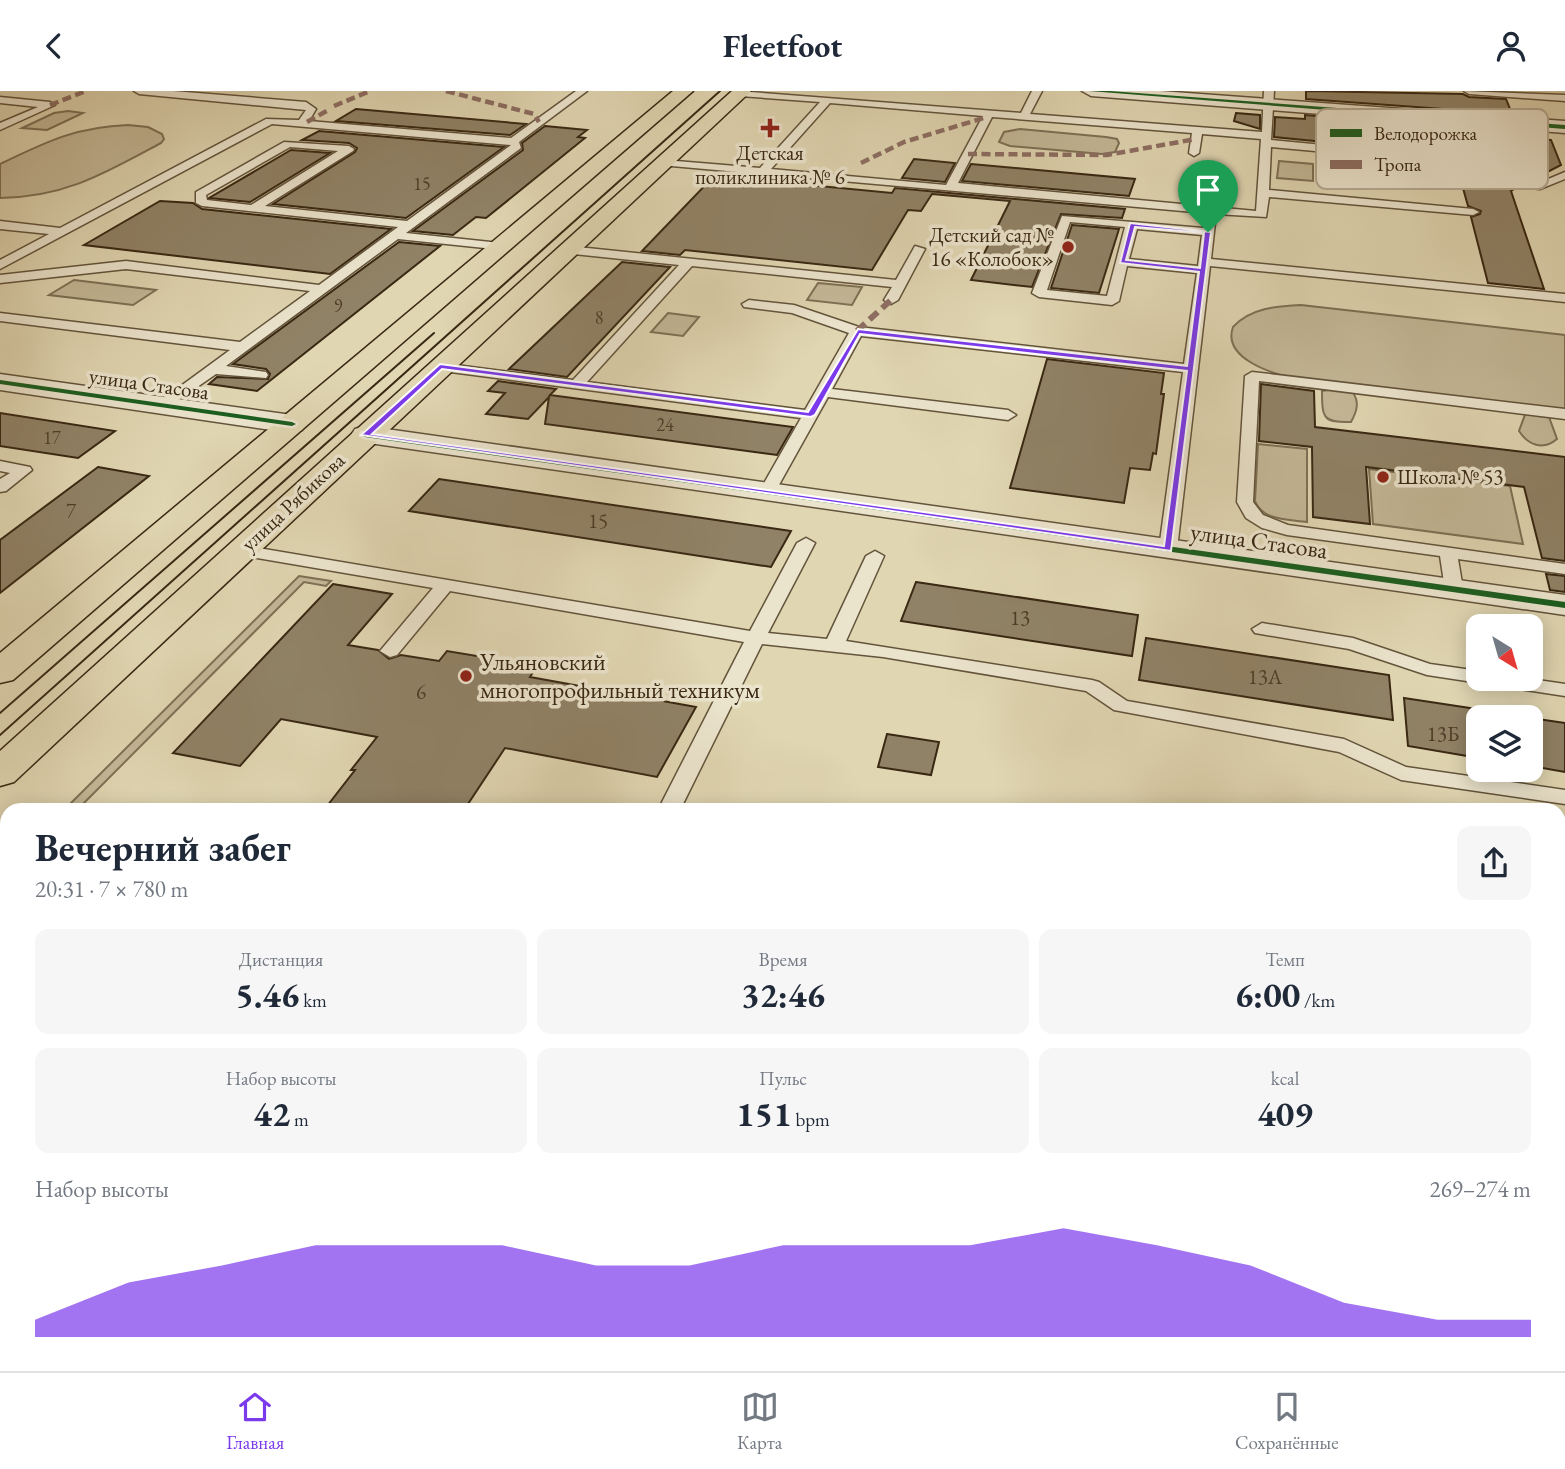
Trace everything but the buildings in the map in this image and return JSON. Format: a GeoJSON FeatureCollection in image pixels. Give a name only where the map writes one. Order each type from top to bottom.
{"type":"FeatureCollection","features":[{"type":"Feature","properties":{"kind":"main road"},"geometry":{"type":"LineString","coordinates":[[0,672],[684,91]]}},
{"type":"Feature","properties":{"kind":"main road","name":"улица Рябикова"},"geometry":{"type":"LineString","coordinates":[[0,773],[741,92]]}},
{"type":"Feature","properties":{"kind":"main road","name":"улица Стасова"},"geometry":{"type":"LineString","coordinates":[[292,424],[365,435]]}},
{"type":"Feature","properties":{"kind":"street"},"geometry":{"type":"LineString","coordinates":[[1091,91],[1268,98],[1373,109]]}},
{"type":"Feature","properties":{"kind":"street","name":"улица Стасова"},"geometry":{"type":"LineString","coordinates":[[0,382],[292,424]]}},
{"type":"Feature","properties":{"kind":"street","name":"улица Стасова"},"geometry":{"type":"LineString","coordinates":[[365,435],[1565,605]]}},
{"type":"Feature","properties":{"kind":"lane"},"geometry":{"type":"LineString","coordinates":[[139,91],[306,105],[311,109],[303,122]]}},
{"type":"Feature","properties":{"kind":"lane"},"geometry":{"type":"LineString","coordinates":[[0,265],[270,121],[513,141],[582,91]]}},
{"type":"Feature","properties":{"kind":"lane"},"geometry":{"type":"LineString","coordinates":[[1024,116],[1037,91]]}},
{"type":"Feature","properties":{"kind":"lane"},"geometry":{"type":"LineString","coordinates":[[1469,91],[1565,98]]}},
{"type":"Feature","properties":{"kind":"lane"},"geometry":{"type":"LineString","coordinates":[[741,92],[1198,130],[1316,145]]}},
{"type":"Feature","properties":{"kind":"lane"},"geometry":{"type":"LineString","coordinates":[[951,186],[1262,215],[1268,98]]}},
{"type":"Feature","properties":{"kind":"lane"},"geometry":{"type":"LineString","coordinates":[[0,100],[50,105],[0,127]]}},
{"type":"Feature","properties":{"kind":"lane"},"geometry":{"type":"LineString","coordinates":[[763,172],[828,100]]}},
{"type":"Feature","properties":{"kind":"lane"},"geometry":{"type":"LineString","coordinates":[[664,163],[950,189],[989,113]]}},
{"type":"Feature","properties":{"kind":"lane"},"geometry":{"type":"LineString","coordinates":[[1194,153],[1198,130]]}},
{"type":"Feature","properties":{"kind":"lane"},"geometry":{"type":"LineString","coordinates":[[164,405],[517,146],[513,141]]}},
{"type":"Feature","properties":{"kind":"lane"},"geometry":{"type":"LineString","coordinates":[[254,208],[349,149],[288,144],[200,194],[202,203],[409,225]]}},
{"type":"Feature","properties":{"kind":"lane"},"geometry":{"type":"LineString","coordinates":[[195,161],[250,166]]}},
{"type":"Feature","properties":{"kind":"lane"},"geometry":{"type":"LineString","coordinates":[[1548,182],[1565,175]]}},
{"type":"Feature","properties":{"kind":"lane"},"geometry":{"type":"LineString","coordinates":[[1264,194],[1473,212]]}},
{"type":"Feature","properties":{"kind":"lane"},"geometry":{"type":"LineString","coordinates":[[1168,549],[1211,210]]}},
{"type":"Feature","properties":{"kind":"lane"},"geometry":{"type":"LineString","coordinates":[[1132,225],[1112,301],[1038,293],[1066,218],[1208,232]]}},
{"type":"Feature","properties":{"kind":"lane"},"geometry":{"type":"LineString","coordinates":[[0,225],[63,232]]}},
{"type":"Feature","properties":{"kind":"lane"},"geometry":{"type":"LineString","coordinates":[[394,235],[500,247]]}},
{"type":"Feature","properties":{"kind":"lane"},"geometry":{"type":"LineString","coordinates":[[891,300],[919,249]]}},
{"type":"Feature","properties":{"kind":"lane"},"geometry":{"type":"LineString","coordinates":[[568,250],[900,284]]}},
{"type":"Feature","properties":{"kind":"lane"},"geometry":{"type":"LineString","coordinates":[[1122,262],[1203,266],[1565,298]]}},
{"type":"Feature","properties":{"kind":"lane"},"geometry":{"type":"LineString","coordinates":[[577,384],[688,263]]}},
{"type":"Feature","properties":{"kind":"lane"},"geometry":{"type":"LineString","coordinates":[[0,279],[127,265],[322,289]]}},
{"type":"Feature","properties":{"kind":"lane"},"geometry":{"type":"LineString","coordinates":[[749,304],[794,309],[858,331],[1191,369]]}},
{"type":"Feature","properties":{"kind":"lane"},"geometry":{"type":"LineString","coordinates":[[0,317],[243,347]]}},
{"type":"Feature","properties":{"kind":"lane"},"geometry":{"type":"LineString","coordinates":[[767,492],[858,331]]}},
{"type":"Feature","properties":{"kind":"lane"},"geometry":{"type":"LineString","coordinates":[[440,367],[811,415]]}},
{"type":"Feature","properties":{"kind":"lane"},"geometry":{"type":"LineString","coordinates":[[213,369],[261,375]]}},
{"type":"Feature","properties":{"kind":"lane"},"geometry":{"type":"LineString","coordinates":[[1565,414],[1252,376],[1245,502],[1253,517],[1287,530],[1565,569]]}},
{"type":"Feature","properties":{"kind":"lane"},"geometry":{"type":"LineString","coordinates":[[823,392],[1009,415]]}},
{"type":"Feature","properties":{"kind":"lane"},"geometry":{"type":"LineString","coordinates":[[0,466],[24,470],[0,487]]}},
{"type":"Feature","properties":{"kind":"lane"},"geometry":{"type":"LineString","coordinates":[[674,803],[806,543]]}},
{"type":"Feature","properties":{"kind":"lane"},"geometry":{"type":"LineString","coordinates":[[240,550],[756,638],[883,651],[1092,686],[1121,706],[1345,747],[1401,773],[1538,796],[1565,797]]}},
{"type":"Feature","properties":{"kind":"lane"},"geometry":{"type":"LineString","coordinates":[[1448,552],[1454,589]]}},
{"type":"Feature","properties":{"kind":"lane"},"geometry":{"type":"LineString","coordinates":[[834,646],[875,556]]}},
{"type":"Feature","properties":{"kind":"lane"},"geometry":{"type":"LineString","coordinates":[[390,651],[446,585]]}},
{"type":"Feature","properties":{"kind":"lane"},"geometry":{"type":"LineString","coordinates":[[1262,629],[1353,644],[1427,669],[1466,675]]}},
{"type":"Feature","properties":{"kind":"lane"},"geometry":{"type":"LineString","coordinates":[[1544,687],[1565,690]]}},
{"type":"Feature","properties":{"kind":"shaded area"},"geometry":{"type":"Polygon","coordinates":[[[54,113],[83,113],[47,130],[22,128],[54,113]]]}},
{"type":"Feature","properties":{"kind":"shaded area"},"geometry":{"type":"Polygon","coordinates":[[[128,125],[148,127],[162,134],[164,139],[103,173],[65,188],[24,197],[0,198],[0,164],[76,132],[128,125]]]}},
{"type":"Feature","properties":{"kind":"shaded area"},"geometry":{"type":"Polygon","coordinates":[[[1020,129],[1106,137],[1117,139],[1119,143],[1115,152],[1102,154],[1010,146],[999,142],[1004,132],[1020,129]]]}},
{"type":"Feature","properties":{"kind":"shaded area"},"geometry":{"type":"Polygon","coordinates":[[[1279,161],[1313,164],[1313,181],[1277,178],[1279,161]]]}},
{"type":"Feature","properties":{"kind":"shaded area"},"geometry":{"type":"Polygon","coordinates":[[[74,280],[156,290],[133,305],[49,295],[74,280]]]}},
{"type":"Feature","properties":{"kind":"shaded area"},"geometry":{"type":"Polygon","coordinates":[[[818,283],[862,287],[852,305],[807,300],[818,283]]]}},
{"type":"Feature","properties":{"kind":"shaded area"},"geometry":{"type":"Polygon","coordinates":[[[1301,305],[1565,335],[1565,411],[1292,378],[1261,368],[1241,355],[1235,347],[1233,327],[1247,316],[1273,307],[1301,305]]]}},
{"type":"Feature","properties":{"kind":"shaded area"},"geometry":{"type":"Polygon","coordinates":[[[668,313],[699,317],[683,336],[651,332],[668,313]]]}},
{"type":"Feature","properties":{"kind":"shaded area"},"geometry":{"type":"Polygon","coordinates":[[[1322,391],[1352,391],[1356,399],[1357,407],[1351,422],[1330,420],[1324,413],[1322,391]]]}},
{"type":"Feature","properties":{"kind":"shaded area"},"geometry":{"type":"Polygon","coordinates":[[[1526,412],[1549,417],[1557,439],[1546,445],[1536,445],[1527,440],[1519,431],[1526,412]]]}},
{"type":"Feature","properties":{"kind":"shaded area"},"geometry":{"type":"Polygon","coordinates":[[[1258,444],[1307,449],[1307,522],[1270,516],[1259,508],[1255,501],[1258,444]]]}},
{"type":"Feature","properties":{"kind":"shaded area"},"geometry":{"type":"Polygon","coordinates":[[[1369,469],[1510,486],[1523,544],[1373,524],[1369,469]]]}},
{"type":"Feature","properties":{"kind":"shaded area"},"geometry":{"type":"Polygon","coordinates":[[[299,576],[331,581],[326,586],[304,582],[84,803],[71,803],[299,576]]]}},
{"type":"Feature","properties":{"kind":"tram line"},"geometry":{"type":"LineString","coordinates":[[0,735],[720,91]]}},
{"type":"Feature","properties":{"kind":"tram line"},"geometry":{"type":"LineString","coordinates":[[0,713],[434,333]]}},
{"type":"Feature","properties":{"kind":"marked path"},"geometry":{"type":"LineString","coordinates":[[50,105],[86,91]]}},
{"type":"Feature","properties":{"kind":"marked path"},"geometry":{"type":"LineString","coordinates":[[334,106],[370,91]]}},
{"type":"Feature","properties":{"kind":"marked path"},"geometry":{"type":"LineString","coordinates":[[446,91],[534,114],[539,122]]}},
{"type":"Feature","properties":{"kind":"marked path"},"geometry":{"type":"LineString","coordinates":[[307,122],[330,109]]}},
{"type":"Feature","properties":{"kind":"marked path"},"geometry":{"type":"LineString","coordinates":[[861,163],[904,142],[987,117]]}},
{"type":"Feature","properties":{"kind":"marked path"},"geometry":{"type":"LineString","coordinates":[[968,154],[1107,155],[1196,139]]}},
{"type":"Feature","properties":{"kind":"marked path"},"geometry":{"type":"LineString","coordinates":[[857,331],[891,300]]}},
{"type":"Feature","properties":{"kind":"cycle path"},"geometry":{"type":"LineString","coordinates":[[1091,91],[1328,109]]}},
{"type":"Feature","properties":{"kind":"cycle path"},"geometry":{"type":"LineString","coordinates":[[1548,126],[1565,127]]}},
{"type":"Feature","properties":{"kind":"cycle path"},"geometry":{"type":"LineString","coordinates":[[0,382],[292,424]]}},
{"type":"Feature","properties":{"kind":"cycle path"},"geometry":{"type":"LineString","coordinates":[[365,435],[1565,605]]}},
{"type":"Feature","properties":{"kind":"place","name":"Детская поликлиника № 6"},"geometry":{"type":"Point","coordinates":[770,128]}},
{"type":"Feature","properties":{"kind":"place","name":"Детский сад № 16 «Колобок»"},"geometry":{"type":"Point","coordinates":[1068,247]}},
{"type":"Feature","properties":{"kind":"place","name":"Школа № 53"},"geometry":{"type":"Point","coordinates":[1383,477]}},
{"type":"Feature","properties":{"kind":"place","name":"Ульяновский многопрофильный техникум"},"geometry":{"type":"Point","coordinates":[466,676]}},
{"type":"Feature","properties":{"kind":"route"},"geometry":{"type":"LineString","coordinates":[[1208,232],[1132,225],[1122,262],[1203,270],[1191,369],[1168,549],[365,435],[440,367],[811,415],[858,331],[1191,369],[1208,232]]}}]}
